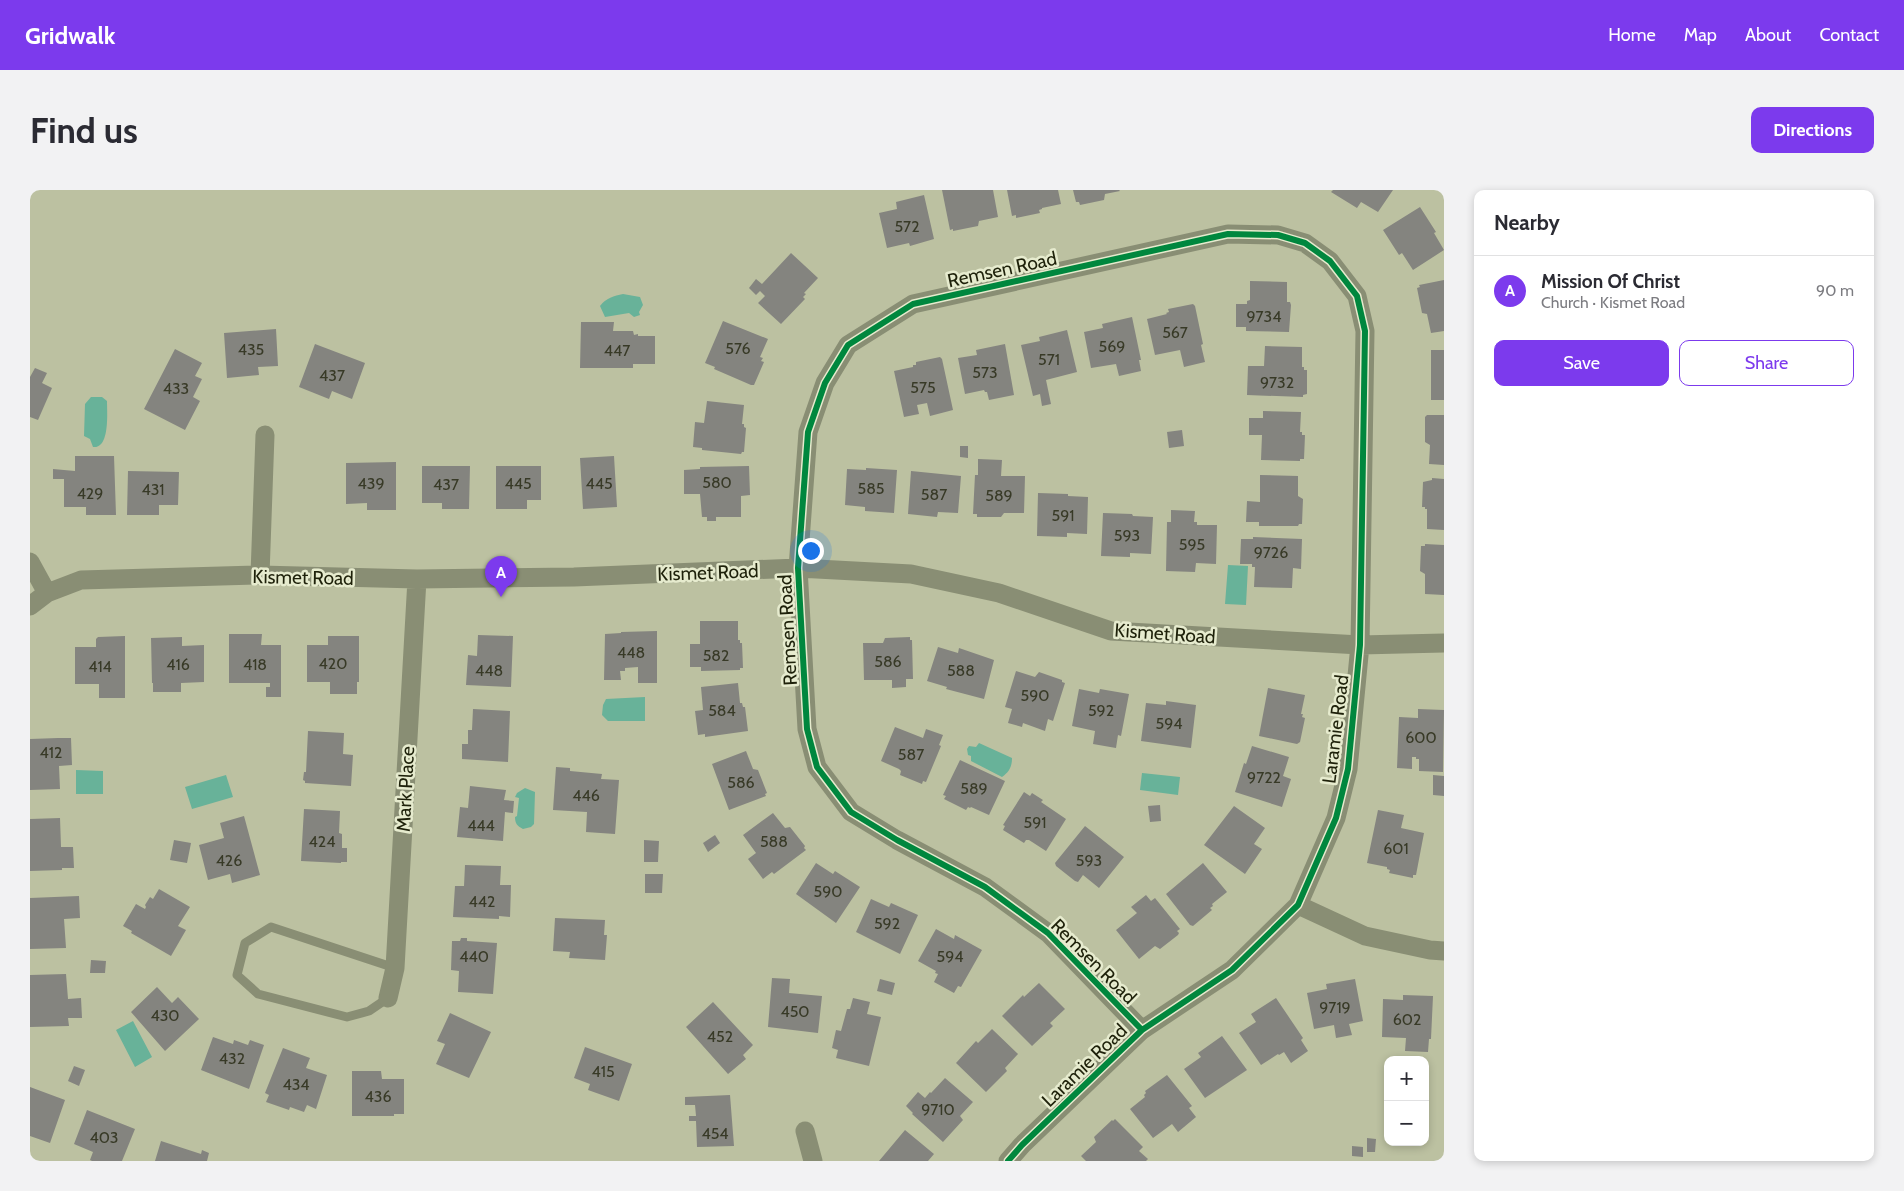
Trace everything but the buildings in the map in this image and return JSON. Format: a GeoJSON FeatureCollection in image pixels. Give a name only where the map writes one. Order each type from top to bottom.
{"type":"FeatureCollection","features":[{"type":"Feature","properties":{"kind":"street","name":"Remsen Road"},"geometry":{"type":"LineString","coordinates":[[1142,1030],[1048,933],[985,887],[897,840],[851,812],[817,767],[807,729],[798,568],[808,432],[825,383],[848,345],[913,304],[1228,234],[1278,235],[1305,243],[1330,261]]}},
{"type":"Feature","properties":{"kind":"street","name":"Laramie Road"},"geometry":{"type":"LineString","coordinates":[[1008,1161],[1022,1145],[1142,1030],[1232,970],[1298,905],[1336,818],[1348,769],[1360,645],[1365,332],[1357,296],[1330,261]]}},
{"type":"Feature","properties":{"kind":"street"},"geometry":{"type":"LineString","coordinates":[[260,576],[265,435]]}},
{"type":"Feature","properties":{"kind":"street"},"geometry":{"type":"LineString","coordinates":[[30,562],[47,593]]}},
{"type":"Feature","properties":{"kind":"street","name":"Kismet Road"},"geometry":{"type":"LineString","coordinates":[[30,606],[47,593],[81,580],[260,576],[417,579],[574,577],[798,568],[912,574],[999,593],[1110,630],[1360,645],[1444,643]]}},
{"type":"Feature","properties":{"kind":"street","name":"Mark Place"},"geometry":{"type":"LineString","coordinates":[[388,998],[395,968],[417,579]]}},
{"type":"Feature","properties":{"kind":"street"},"geometry":{"type":"LineString","coordinates":[[1298,905],[1365,936],[1430,950],[1444,951]]}},
{"type":"Feature","properties":{"kind":"street"},"geometry":{"type":"LineString","coordinates":[[805,1131],[813,1161]]}},
{"type":"Feature","properties":{"kind":"lane"},"geometry":{"type":"LineString","coordinates":[[388,998],[369,1011],[347,1017],[258,994],[237,975],[246,943],[271,927],[395,968]]}},
{"type":"Feature","properties":{"kind":"shaded area"},"geometry":{"type":"Polygon","coordinates":[[[623,294],[640,297],[643,305],[639,312],[640,315],[634,317],[629,313],[605,317],[600,306],[602,303],[623,294]]]}},
{"type":"Feature","properties":{"kind":"shaded area"},"geometry":{"type":"Polygon","coordinates":[[[91,397],[102,397],[107,401],[105,436],[98,446],[93,447],[90,439],[84,436],[85,404],[91,397]]]}},
{"type":"Feature","properties":{"kind":"shaded area"},"geometry":{"type":"Polygon","coordinates":[[[1228,565],[1248,566],[1246,605],[1225,604],[1228,565]]]}},
{"type":"Feature","properties":{"kind":"shaded area"},"geometry":{"type":"Polygon","coordinates":[[[645,697],[645,721],[608,721],[602,715],[606,699],[645,697]]]}},
{"type":"Feature","properties":{"kind":"shaded area"},"geometry":{"type":"Polygon","coordinates":[[[979,743],[1012,758],[1010,769],[1002,777],[971,761],[971,756],[968,755],[967,749],[969,746],[976,747],[979,743]]]}},
{"type":"Feature","properties":{"kind":"shaded area"},"geometry":{"type":"Polygon","coordinates":[[[76,770],[103,771],[103,794],[76,794],[76,770]]]}},
{"type":"Feature","properties":{"kind":"shaded area"},"geometry":{"type":"Polygon","coordinates":[[[1142,773],[1180,777],[1178,795],[1140,790],[1142,773]]]}},
{"type":"Feature","properties":{"kind":"shaded area"},"geometry":{"type":"Polygon","coordinates":[[[226,775],[233,797],[192,809],[185,787],[226,775]]]}},
{"type":"Feature","properties":{"kind":"shaded area"},"geometry":{"type":"Polygon","coordinates":[[[525,788],[535,792],[534,824],[523,829],[515,821],[519,798],[515,797],[517,793],[525,788]]]}},
{"type":"Feature","properties":{"kind":"shaded area"},"geometry":{"type":"Polygon","coordinates":[[[133,1021],[152,1057],[135,1067],[116,1030],[133,1021]]]}},
{"type":"Feature","properties":{"kind":"cycle path"},"geometry":{"type":"LineString","coordinates":[[1008,1161],[1022,1145],[1142,1030],[1232,970],[1298,905],[1336,818],[1348,769],[1360,645],[1365,331],[1357,296],[1330,261],[1305,243],[1278,235],[1228,234],[913,304],[848,345],[825,383],[808,432],[798,568],[807,729],[817,767],[851,812],[897,840],[985,887],[1048,933],[1142,1030]]}},
{"type":"Feature","properties":{"kind":"place","name":"Mission Of Christ"},"geometry":{"type":"Point","coordinates":[501,597]}}]}
